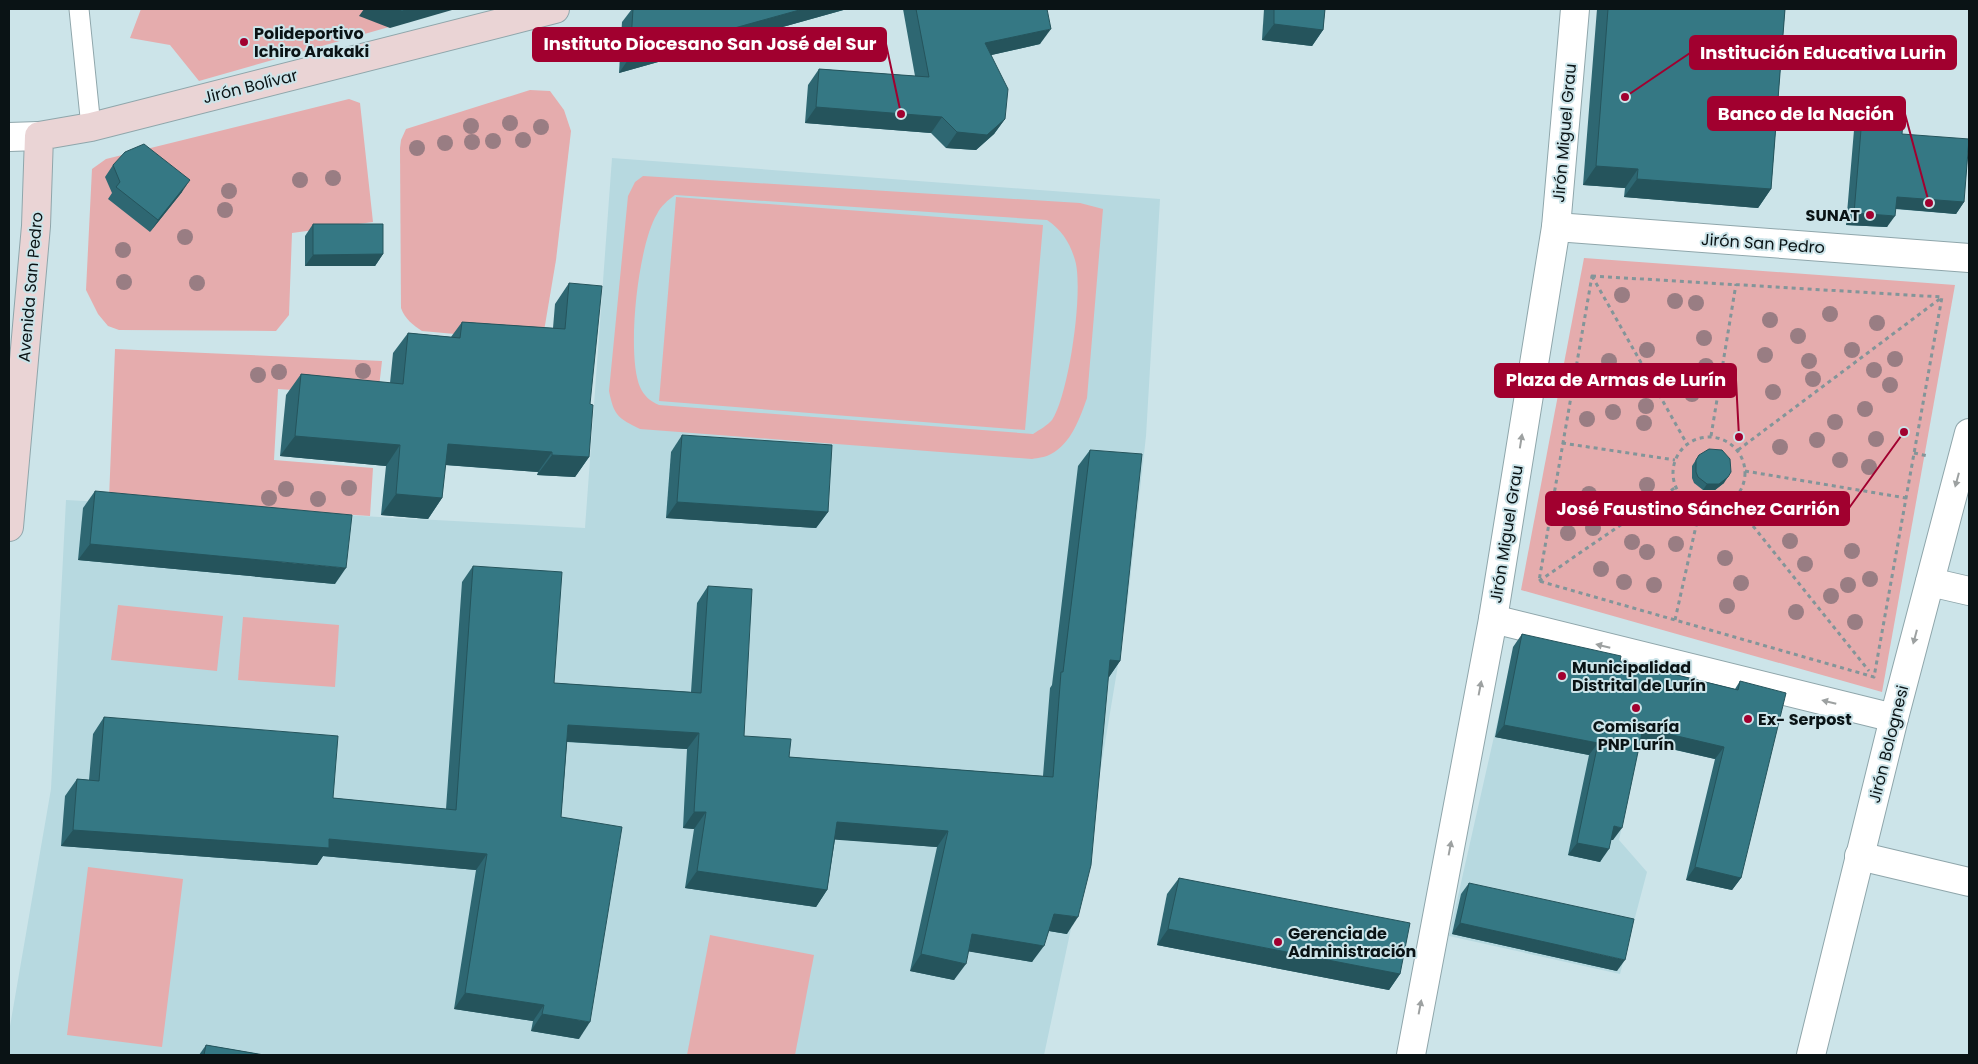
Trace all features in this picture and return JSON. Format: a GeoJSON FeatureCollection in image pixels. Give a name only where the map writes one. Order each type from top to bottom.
{"type":"FeatureCollection","features":[{"type":"Feature","properties":{"kind":"street","name":"Jirón Bolívar"},"geometry":{"type":"LineString","coordinates":[[38,136],[91,127],[555,9]]}},
{"type":"Feature","properties":{"kind":"street","name":"Jirón Miguel Grau"},"geometry":{"type":"LineString","coordinates":[[1411,1055],[1492,619],[1556,227],[1575,9]]}},
{"type":"Feature","properties":{"kind":"street"},"geometry":{"type":"LineString","coordinates":[[9,137],[38,136]]}},
{"type":"Feature","properties":{"kind":"street","name":"Avenida San Pedro"},"geometry":{"type":"LineString","coordinates":[[9,527],[36,226],[38,136]]}},
{"type":"Feature","properties":{"kind":"street","name":"Jirón San Pedro"},"geometry":{"type":"LineString","coordinates":[[1556,227],[1969,258]]}},
{"type":"Feature","properties":{"kind":"street","name":"Jirón Bolognesi"},"geometry":{"type":"LineString","coordinates":[[1811,1055],[1894,718],[1969,433]]}},
{"type":"Feature","properties":{"kind":"street"},"geometry":{"type":"LineString","coordinates":[[1930,582],[1969,591]]}},
{"type":"Feature","properties":{"kind":"street"},"geometry":{"type":"LineString","coordinates":[[1492,619],[1894,718]]}},
{"type":"Feature","properties":{"kind":"street"},"geometry":{"type":"LineString","coordinates":[[1859,856],[1969,882]]}},
{"type":"Feature","properties":{"kind":"lane"},"geometry":{"type":"LineString","coordinates":[[79,9],[91,127]]}},
{"type":"Feature","properties":{"kind":"path"},"geometry":{"type":"LineString","coordinates":[[1592,276],[1942,297]]}},
{"type":"Feature","properties":{"kind":"path"},"geometry":{"type":"LineString","coordinates":[[1538,581],[1592,276]]}},
{"type":"Feature","properties":{"kind":"path"},"geometry":{"type":"LineString","coordinates":[[1592,276],[1687,444]]}},
{"type":"Feature","properties":{"kind":"path"},"geometry":{"type":"LineString","coordinates":[[1711,436],[1736,284]]}},
{"type":"Feature","properties":{"kind":"path"},"geometry":{"type":"LineString","coordinates":[[1738,450],[1942,297]]}},
{"type":"Feature","properties":{"kind":"path"},"geometry":{"type":"LineString","coordinates":[[1874,677],[1942,297]]}},
{"type":"Feature","properties":{"kind":"path"},"geometry":{"type":"LineString","coordinates":[[1711,436],[1722,438],[1738,450],[1743,460],[1745,471],[1745,482],[1733,501],[1712,510],[1690,504],[1682,496],[1676,487],[1673,469],[1675,460],[1687,444],[1698,438],[1711,436]]}},
{"type":"Feature","properties":{"kind":"path"},"geometry":{"type":"LineString","coordinates":[[1562,443],[1675,460]]}},
{"type":"Feature","properties":{"kind":"path"},"geometry":{"type":"LineString","coordinates":[[1745,471],[1906,498]]}},
{"type":"Feature","properties":{"kind":"path"},"geometry":{"type":"LineString","coordinates":[[1538,581],[1676,487]]}},
{"type":"Feature","properties":{"kind":"path"},"geometry":{"type":"LineString","coordinates":[[1733,501],[1874,677]]}},
{"type":"Feature","properties":{"kind":"path"},"geometry":{"type":"LineString","coordinates":[[1675,620],[1700,508]]}},
{"type":"Feature","properties":{"kind":"path"},"geometry":{"type":"LineString","coordinates":[[1538,581],[1874,677]]}},
{"type":"Feature","properties":{"kind":"shaded area","name":"Polideportivo Ichiro Arakaki"},"geometry":{"type":"Polygon","coordinates":[[[141,9],[397,9],[389,27],[199,81],[170,45],[130,38],[141,9]]]}},
{"type":"Feature","properties":{"kind":"shaded area"},"geometry":{"type":"Polygon","coordinates":[[[530,90],[550,91],[564,110],[571,131],[556,260],[543,337],[533,341],[422,331],[410,321],[401,308],[401,140],[406,129],[530,90]]]}},
{"type":"Feature","properties":{"kind":"shaded area"},"geometry":{"type":"Polygon","coordinates":[[[349,99],[360,103],[373,222],[292,233],[289,315],[276,331],[119,330],[108,326],[98,314],[86,290],[92,169],[106,159],[349,99]]]}},
{"type":"Feature","properties":{"kind":"shaded area"},"geometry":{"type":"Polygon","coordinates":[[[612,158],[1160,199],[1146,436],[1126,617],[1085,863],[1044,1055],[9,1055],[9,1032],[51,789],[66,500],[585,528],[612,158]]]}},
{"type":"Feature","properties":{"kind":"shaded area"},"geometry":{"type":"Polygon","coordinates":[[[643,176],[1080,203],[1103,209],[1087,398],[1074,430],[1058,450],[1047,456],[1032,459],[640,429],[627,422],[615,411],[609,391],[628,196],[635,182],[643,176]],[[675,195],[667,201],[657,214],[644,249],[634,326],[636,371],[640,387],[648,398],[659,405],[1033,434],[1052,420],[1064,389],[1073,342],[1078,294],[1075,260],[1071,248],[1065,237],[1047,220],[675,195]]]}},
{"type":"Feature","properties":{"kind":"shaded area"},"geometry":{"type":"Polygon","coordinates":[[[676,197],[1043,225],[1025,430],[659,401],[676,197]]]}},
{"type":"Feature","properties":{"kind":"shaded area"},"geometry":{"type":"Polygon","coordinates":[[[1584,258],[1955,285],[1882,692],[1521,590],[1584,258]]]}},
{"type":"Feature","properties":{"kind":"shaded area"},"geometry":{"type":"Polygon","coordinates":[[[115,349],[382,361],[378,396],[278,389],[274,460],[373,468],[370,516],[109,499],[115,349]]]}},
{"type":"Feature","properties":{"kind":"shaded area"},"geometry":{"type":"Polygon","coordinates":[[[118,605],[223,616],[217,671],[111,660],[118,605]]]}},
{"type":"Feature","properties":{"kind":"shaded area"},"geometry":{"type":"Polygon","coordinates":[[[243,617],[339,625],[335,687],[238,680],[243,617]]]}},
{"type":"Feature","properties":{"kind":"shaded area"},"geometry":{"type":"Polygon","coordinates":[[[1500,710],[1641,742],[1619,840],[1647,872],[1620,974],[1449,936],[1500,710]]]}},
{"type":"Feature","properties":{"kind":"shaded area"},"geometry":{"type":"Polygon","coordinates":[[[88,867],[183,879],[162,1047],[67,1035],[88,867]]]}},
{"type":"Feature","properties":{"kind":"shaded area"},"geometry":{"type":"Polygon","coordinates":[[[710,935],[814,955],[795,1055],[687,1055],[710,935]]]}},
{"type":"Feature","properties":{"kind":"building"},"geometry":{"type":"Polygon","coordinates":[[[633,9],[803,9],[630,57],[633,9]]]}},
{"type":"Feature","properties":{"kind":"building"},"geometry":{"type":"Polygon","coordinates":[[[916,9],[1047,9],[1051,29],[985,43],[1008,89],[1005,119],[987,135],[957,132],[942,117],[816,107],[819,69],[929,77],[916,9]]]}},
{"type":"Feature","properties":{"kind":"building"},"geometry":{"type":"Polygon","coordinates":[[[1274,9],[1325,9],[1323,30],[1274,24],[1274,9]]]}},
{"type":"Feature","properties":{"kind":"building"},"geometry":{"type":"Polygon","coordinates":[[[1608,9],[1785,9],[1771,189],[1637,179],[1638,169],[1596,166],[1608,9]]]}},
{"type":"Feature","properties":{"kind":"building"},"geometry":{"type":"Polygon","coordinates":[[[1862,118],[1903,122],[1902,134],[1969,139],[1964,202],[1897,197],[1895,216],[1854,213],[1862,118]]]}},
{"type":"Feature","properties":{"kind":"building"},"geometry":{"type":"Polygon","coordinates":[[[144,144],[190,180],[158,220],[116,187],[120,182],[113,165],[125,152],[144,144]]]}},
{"type":"Feature","properties":{"kind":"building"},"geometry":{"type":"Polygon","coordinates":[[[313,224],[383,224],[383,254],[313,255],[313,224]]]}},
{"type":"Feature","properties":{"kind":"building"},"geometry":{"type":"Polygon","coordinates":[[[569,283],[602,286],[590,404],[593,405],[589,457],[552,455],[552,452],[448,444],[442,498],[396,494],[400,445],[295,436],[301,374],[403,384],[408,333],[460,338],[462,322],[565,329],[569,283]]]}},
{"type":"Feature","properties":{"kind":"building"},"geometry":{"type":"Polygon","coordinates":[[[682,435],[832,445],[828,512],[677,502],[682,435]]]}},
{"type":"Feature","properties":{"kind":"building"},"geometry":{"type":"Polygon","coordinates":[[[1709,449],[1722,450],[1730,459],[1731,472],[1719,484],[1707,484],[1698,477],[1696,472],[1696,460],[1699,455],[1709,449]]]}},
{"type":"Feature","properties":{"kind":"building"},"geometry":{"type":"Polygon","coordinates":[[[1090,450],[1142,454],[1120,661],[1110,660],[1091,865],[1078,917],[1054,914],[1044,946],[972,934],[966,964],[921,954],[948,831],[837,822],[827,890],[697,871],[706,812],[694,812],[699,733],[568,725],[561,817],[622,827],[590,1022],[542,1014],[544,1005],[465,993],[487,854],[329,839],[329,848],[73,830],[77,779],[99,781],[104,717],[338,736],[333,798],[456,810],[473,566],[562,572],[554,683],[701,693],[708,586],[752,589],[744,736],[791,739],[789,757],[1053,777],[1061,672],[1063,672],[1090,450]]]}},
{"type":"Feature","properties":{"kind":"building"},"geometry":{"type":"Polygon","coordinates":[[[95,491],[352,515],[346,568],[90,544],[95,491]]]}},
{"type":"Feature","properties":{"kind":"building"},"geometry":{"type":"Polygon","coordinates":[[[1522,634],[1621,656],[1620,661],[1738,690],[1740,681],[1786,693],[1741,878],[1695,867],[1724,747],[1643,728],[1622,828],[1614,826],[1609,849],[1577,843],[1598,743],[1504,725],[1522,634]]]}},
{"type":"Feature","properties":{"kind":"building","name":"Gerencia de Administración"},"geometry":{"type":"Polygon","coordinates":[[[1179,878],[1410,923],[1400,974],[1168,929],[1179,878]]]}},
{"type":"Feature","properties":{"kind":"building"},"geometry":{"type":"Polygon","coordinates":[[[1469,883],[1634,919],[1625,960],[1460,923],[1469,883]]]}},
{"type":"Feature","properties":{"kind":"building"},"geometry":{"type":"Polygon","coordinates":[[[206,1045],[264,1055],[204,1055],[206,1045]]]}},
{"type":"Feature","properties":{"kind":"place","name":"Polideportivo Ichiro Arakaki"},"geometry":{"type":"Point","coordinates":[244,42]}},
{"type":"Feature","properties":{"kind":"place","name":"Institución Educativa Lurin"},"geometry":{"type":"Point","coordinates":[1625,97]}},
{"type":"Feature","properties":{"kind":"place","name":"Instituto Diocesano San José del Sur"},"geometry":{"type":"Point","coordinates":[901,114]}},
{"type":"Feature","properties":{"kind":"place","name":"Banco de la Nación"},"geometry":{"type":"Point","coordinates":[1929,203]}},
{"type":"Feature","properties":{"kind":"place","name":"SUNAT"},"geometry":{"type":"Point","coordinates":[1870,215]}},
{"type":"Feature","properties":{"kind":"place","name":"José Faustino Sánchez Carrión"},"geometry":{"type":"Point","coordinates":[1904,432]}},
{"type":"Feature","properties":{"kind":"place","name":"Plaza de Armas de Lurín"},"geometry":{"type":"Point","coordinates":[1739,437]}},
{"type":"Feature","properties":{"kind":"place","name":"Municipalidad Distrital de Lurín"},"geometry":{"type":"Point","coordinates":[1562,676]}},
{"type":"Feature","properties":{"kind":"place","name":"Comisaría PNP Lurín"},"geometry":{"type":"Point","coordinates":[1636,708]}},
{"type":"Feature","properties":{"kind":"place","name":"Ex- Serpost"},"geometry":{"type":"Point","coordinates":[1748,719]}},
{"type":"Feature","properties":{"kind":"place","name":"Gerencia de Administración"},"geometry":{"type":"Point","coordinates":[1278,942]}}]}
